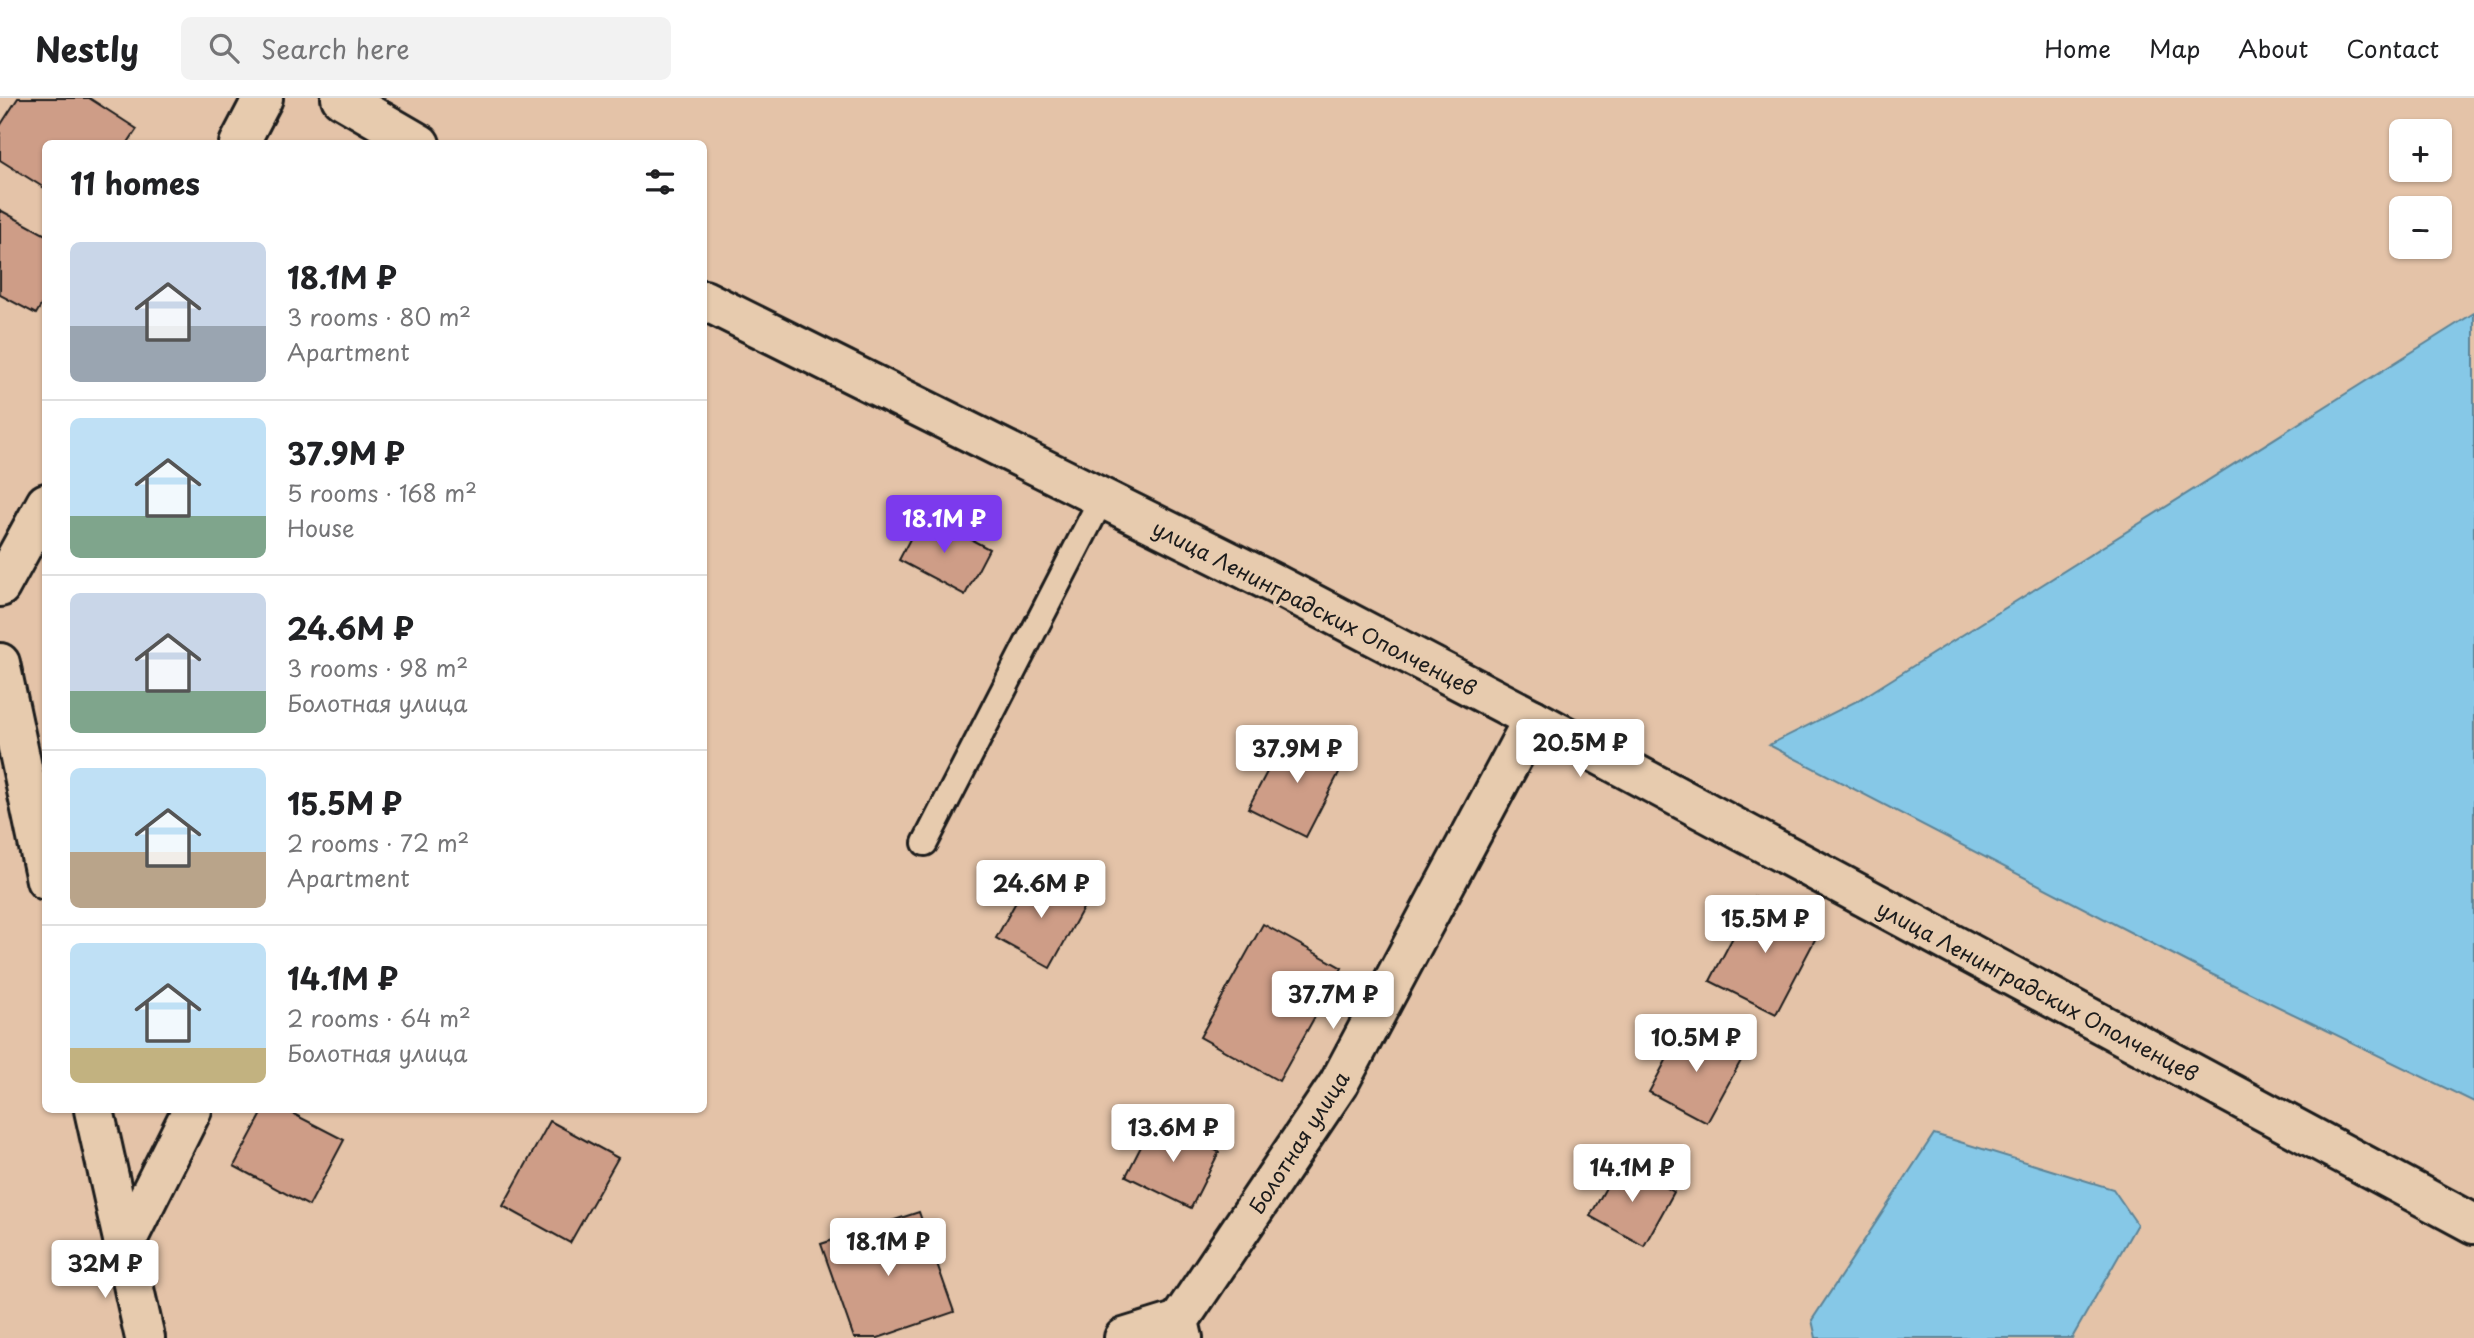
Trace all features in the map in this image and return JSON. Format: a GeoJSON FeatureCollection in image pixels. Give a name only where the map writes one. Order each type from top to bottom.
{"type":"FeatureCollection","features":[{"type":"Feature","properties":{"kind":"street"},"geometry":{"type":"LineString","coordinates":[[241,140],[263,98]]}},
{"type":"Feature","properties":{"kind":"street"},"geometry":{"type":"LineString","coordinates":[[341,98],[413,140]]}},
{"type":"Feature","properties":{"kind":"street","name":"улица Ленинградских Ополченцев"},"geometry":{"type":"LineString","coordinates":[[707,301],[1273,583],[2474,1224]]}},
{"type":"Feature","properties":{"kind":"street"},"geometry":{"type":"LineString","coordinates":[[0,587],[42,510]]}},
{"type":"Feature","properties":{"kind":"street"},"geometry":{"type":"LineString","coordinates":[[0,663],[42,861]]}},
{"type":"Feature","properties":{"kind":"street","name":"Болотная улица"},"geometry":{"type":"LineString","coordinates":[[1181,1330],[1339,1083],[1532,719]]}},
{"type":"Feature","properties":{"kind":"street"},"geometry":{"type":"LineString","coordinates":[[95,1113],[145,1338]]}},
{"type":"Feature","properties":{"kind":"street"},"geometry":{"type":"LineString","coordinates":[[123,1248],[190,1113]]}},
{"type":"Feature","properties":{"kind":"street"},"geometry":{"type":"LineString","coordinates":[[1124,1338],[1181,1330]]}},
{"type":"Feature","properties":{"kind":"lane"},"geometry":{"type":"LineString","coordinates":[[925,844],[1102,498]]}},
{"type":"Feature","properties":{"kind":"water"},"geometry":{"type":"Polygon","coordinates":[[[2474,313],[2474,1102],[2203,970],[1769,745],[1859,700],[2474,313]]]}},
{"type":"Feature","properties":{"kind":"water"},"geometry":{"type":"Polygon","coordinates":[[[1934,1134],[2113,1189],[2137,1224],[2072,1338],[1816,1338],[1812,1320],[1934,1134]]]}},
{"type":"Feature","properties":{"kind":"building"},"geometry":{"type":"Polygon","coordinates":[[[18,98],[89,98],[137,129],[130,140],[42,140],[42,186],[0,160],[0,126],[18,98]]]}},
{"type":"Feature","properties":{"kind":"building"},"geometry":{"type":"Polygon","coordinates":[[[0,210],[42,233],[42,304],[36,314],[0,295],[0,210]]]}},
{"type":"Feature","properties":{"kind":"building"},"geometry":{"type":"Polygon","coordinates":[[[923,514],[989,549],[965,595],[899,560],[923,514]]]}},
{"type":"Feature","properties":{"kind":"building"},"geometry":{"type":"Polygon","coordinates":[[[1288,732],[1345,761],[1306,837],[1248,808],[1288,732]]]}},
{"type":"Feature","properties":{"kind":"building"},"geometry":{"type":"Polygon","coordinates":[[[1032,873],[1086,903],[1050,968],[996,938],[1032,873]]]}},
{"type":"Feature","properties":{"kind":"building"},"geometry":{"type":"Polygon","coordinates":[[[1754,897],[1820,930],[1776,1014],[1710,981],[1754,897]]]}},
{"type":"Feature","properties":{"kind":"building"},"geometry":{"type":"Polygon","coordinates":[[[1263,924],[1342,968],[1279,1081],[1200,1037],[1263,924]]]}},
{"type":"Feature","properties":{"kind":"building"},"geometry":{"type":"Polygon","coordinates":[[[1685,1025],[1743,1057],[1707,1123],[1649,1092],[1685,1025]]]}},
{"type":"Feature","properties":{"kind":"building"},"geometry":{"type":"Polygon","coordinates":[[[262,1113],[292,1113],[344,1140],[309,1206],[234,1166],[262,1113]]]}},
{"type":"Feature","properties":{"kind":"building"},"geometry":{"type":"Polygon","coordinates":[[[1155,1119],[1219,1152],[1191,1208],[1126,1176],[1155,1119]]]}},
{"type":"Feature","properties":{"kind":"building"},"geometry":{"type":"Polygon","coordinates":[[[550,1121],[618,1158],[570,1243],[503,1206],[550,1121]]]}},
{"type":"Feature","properties":{"kind":"building"},"geometry":{"type":"Polygon","coordinates":[[[1621,1161],[1674,1192],[1644,1246],[1590,1216],[1621,1161]]]}},
{"type":"Feature","properties":{"kind":"building"},"geometry":{"type":"Polygon","coordinates":[[[919,1212],[954,1312],[878,1338],[854,1338],[821,1244],[919,1212]]]}}]}
